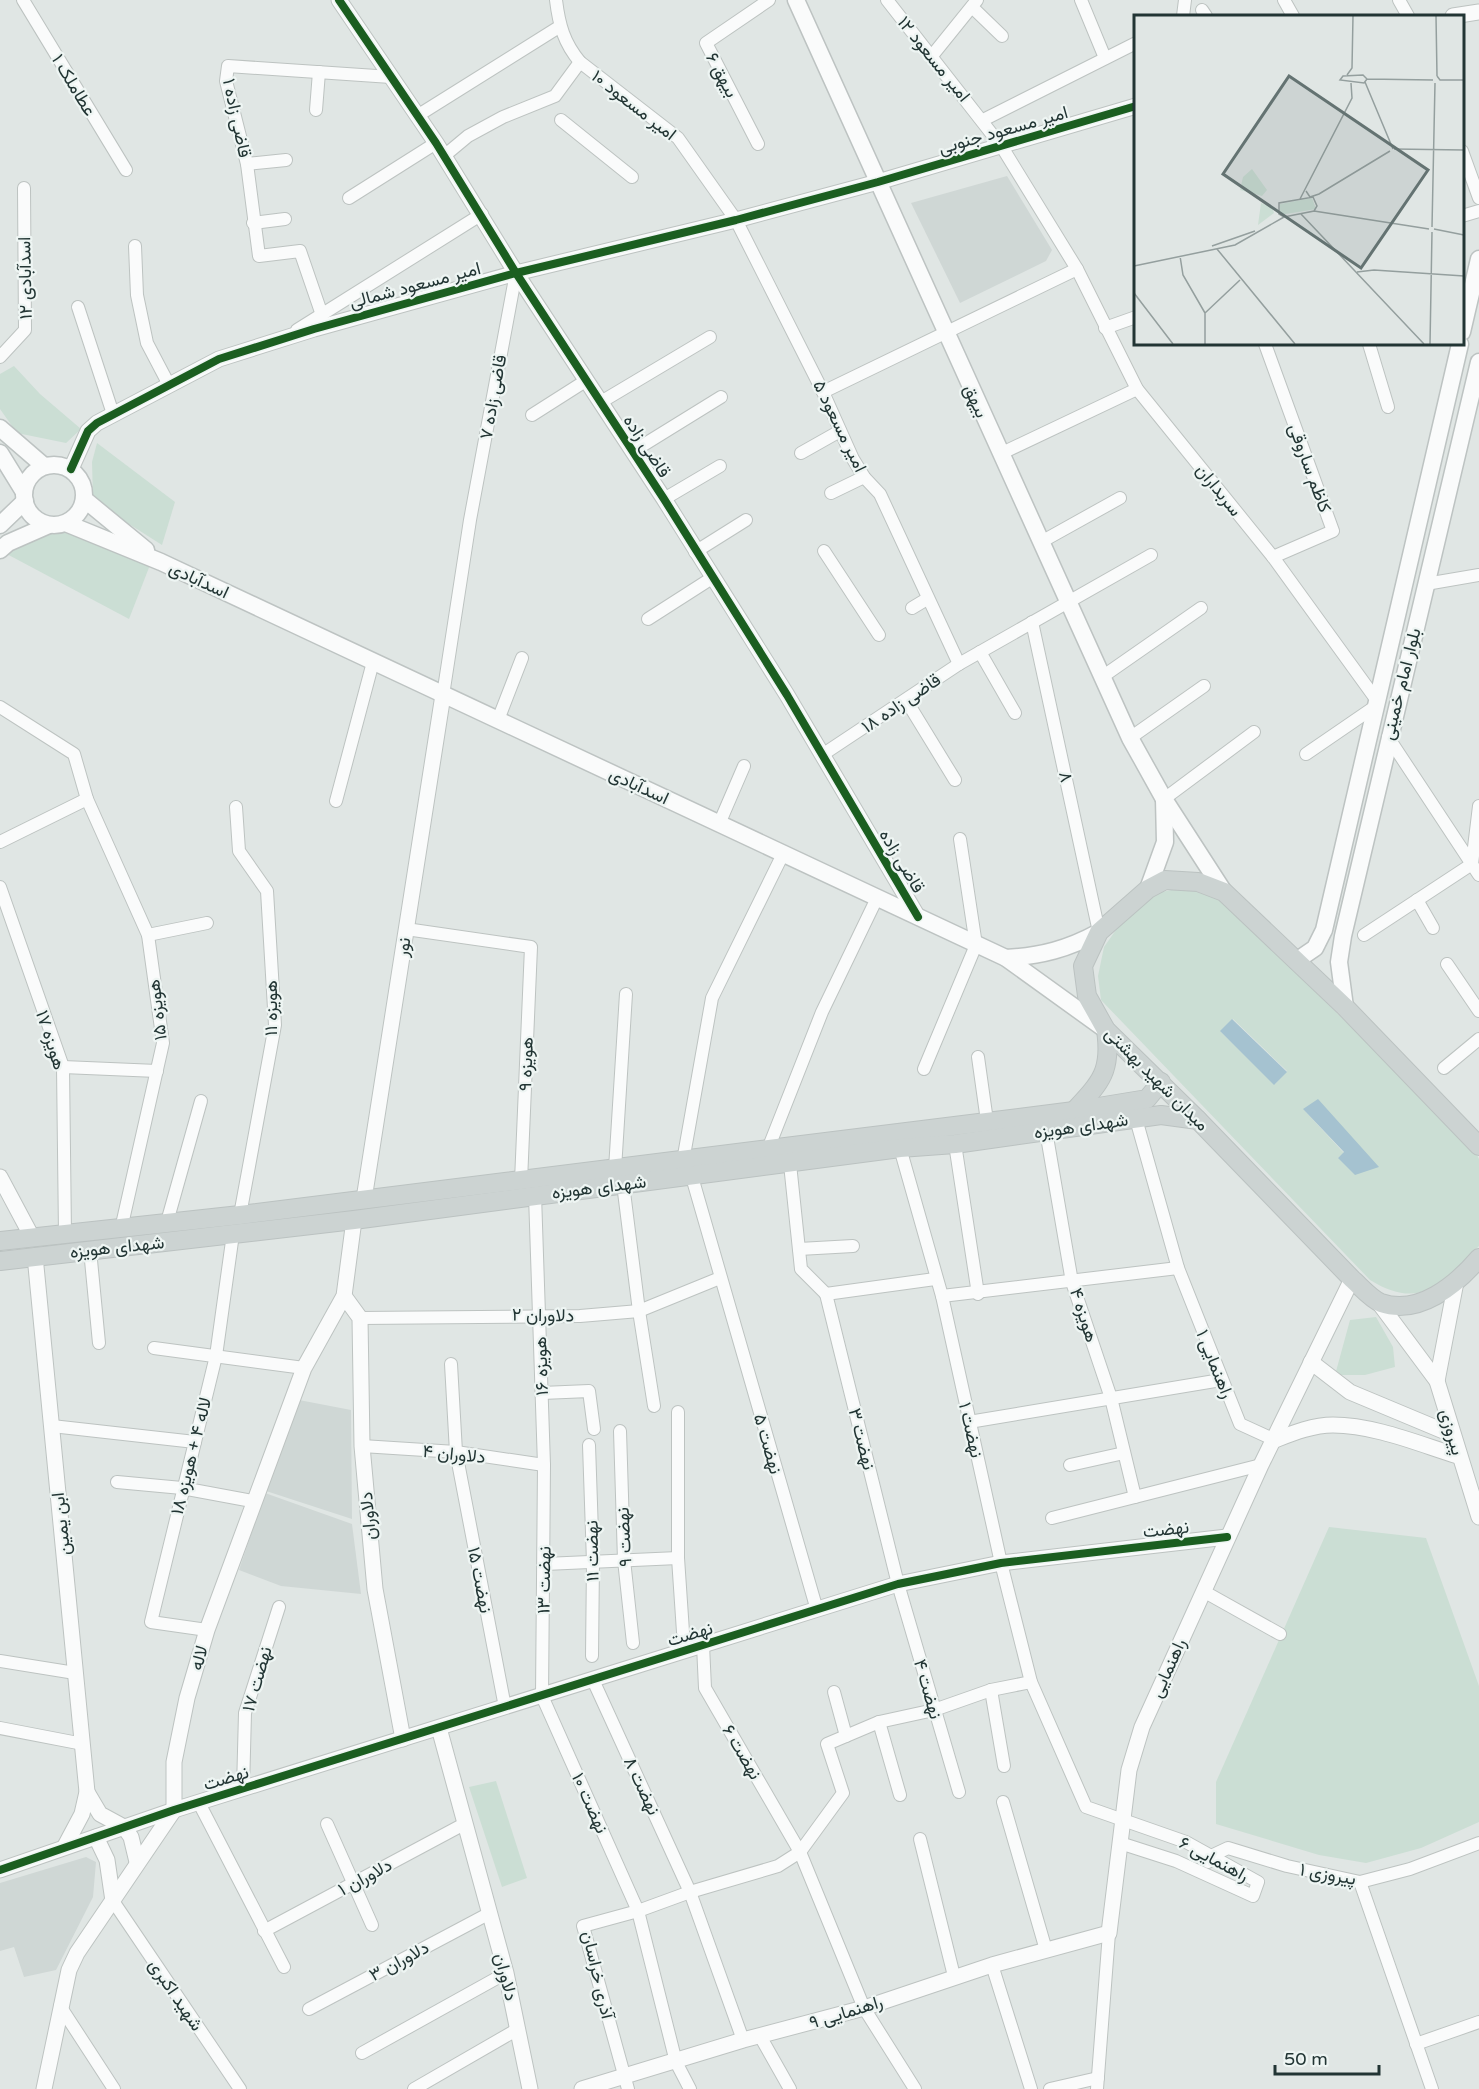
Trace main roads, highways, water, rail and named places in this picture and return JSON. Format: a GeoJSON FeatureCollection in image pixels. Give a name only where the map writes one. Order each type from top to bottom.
{"type":"FeatureCollection","features":[{"type":"Feature","properties":{"kind":"main road","name":"بیهق"},"geometry":{"type":"LineString","coordinates":[[796,0],[1130,738],[1164,799],[1224,892]]}},
{"type":"Feature","properties":{"kind":"main road"},"geometry":{"type":"LineString","coordinates":[[1464,324],[1478,267]]}},
{"type":"Feature","properties":{"kind":"main road","name":"بلوار امام خمینی"},"geometry":{"type":"LineString","coordinates":[[1296,961],[1315,948],[1324,930],[1460,345]]}},
{"type":"Feature","properties":{"kind":"main road","name":"بلوار امام خمینی"},"geometry":{"type":"LineString","coordinates":[[1345,1007],[1339,962],[1388,738],[1476,388],[1479,362]]}},
{"type":"Feature","properties":{"kind":"main road"},"geometry":{"type":"LineString","coordinates":[[0,428],[44,466]]}},
{"type":"Feature","properties":{"kind":"main road"},"geometry":{"type":"LineString","coordinates":[[0,453],[25,496],[33,516],[49,525]]}},
{"type":"Feature","properties":{"kind":"main road"},"geometry":{"type":"LineString","coordinates":[[0,525],[25,496],[30,476],[44,466],[53,465],[71,469],[83,484],[84,499],[80,512],[68,524],[49,525],[8,543],[0,550]]}},
{"type":"Feature","properties":{"kind":"main road","name":"اسدآبادی"},"geometry":{"type":"LineString","coordinates":[[84,499],[161,562]]}},
{"type":"Feature","properties":{"kind":"main road","name":"اسدآبادی"},"geometry":{"type":"LineString","coordinates":[[68,524],[161,562],[1006,958],[1106,1030]]}},
{"type":"Feature","properties":{"kind":"main road"},"geometry":{"type":"LineString","coordinates":[[1148,889],[1165,842],[1164,799]]}},
{"type":"Feature","properties":{"kind":"main road"},"geometry":{"type":"LineString","coordinates":[[1349,827],[1366,833]]}},
{"type":"Feature","properties":{"kind":"main road","name":"میدان شهید بهشتی"},"geometry":{"type":"LineString","coordinates":[[1477,1262],[1456,1282],[1419,1304],[1379,1303],[1352,1279],[1161,1082],[1106,1030],[1087,996],[1083,966],[1099,932],[1148,889],[1165,880],[1198,882],[1224,892],[1345,1007],[1479,1146]]}},
{"type":"Feature","properties":{"kind":"main road"},"geometry":{"type":"LineString","coordinates":[[1006,958],[1039,956],[1060,950],[1099,932]]}},
{"type":"Feature","properties":{"kind":"main road"},"geometry":{"type":"LineString","coordinates":[[1074,1111],[1094,1089],[1108,1062],[1106,1030]]}},
{"type":"Feature","properties":{"kind":"main road","name":"شهدای هویزه"},"geometry":{"type":"LineString","coordinates":[[0,1261],[354,1220],[535,1195],[683,1161],[1074,1111],[1147,1099],[1161,1082]]}},
{"type":"Feature","properties":{"kind":"main road"},"geometry":{"type":"LineString","coordinates":[[1147,1099],[1161,1115]]}},
{"type":"Feature","properties":{"kind":"main road","name":"شهدای هویزه"},"geometry":{"type":"LineString","coordinates":[[0,1241],[121,1229],[521,1181],[692,1177],[1161,1115],[1198,1120]]}},
{"type":"Feature","properties":{"kind":"water"},"geometry":{"type":"Polygon","coordinates":[[[1232,1019],[1287,1072],[1274,1085],[1220,1031],[1232,1019]]]}},
{"type":"Feature","properties":{"kind":"water"},"geometry":{"type":"Polygon","coordinates":[[[1318,1099],[1379,1167],[1355,1175],[1338,1158],[1344,1152],[1303,1109],[1318,1099]]]}}]}
